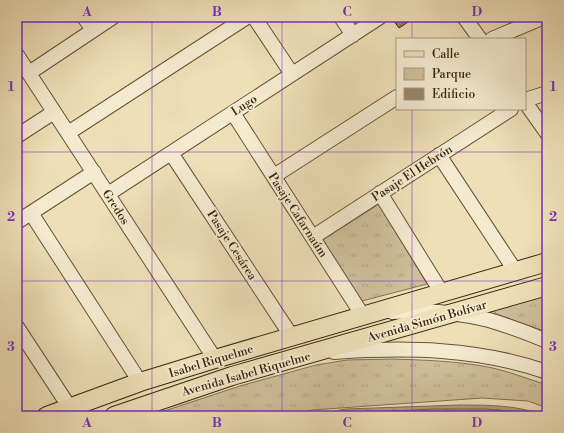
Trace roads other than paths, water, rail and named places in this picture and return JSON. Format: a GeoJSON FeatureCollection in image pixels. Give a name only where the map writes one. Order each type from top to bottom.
{"type":"FeatureCollection","features":[{"type":"Feature","properties":{"kind":"main road","name":"Avenida Simón Bolívar"},"geometry":{"type":"LineString","coordinates":[[370,314],[547,262]]}},
{"type":"Feature","properties":{"kind":"main road","name":"Avenida Simón Bolívar"},"geometry":{"type":"LineString","coordinates":[[306,355],[454,314],[547,286]]}},
{"type":"Feature","properties":{"kind":"main road","name":"Isabel Riquelme"},"geometry":{"type":"LineString","coordinates":[[47,416],[140,382],[370,314]]}},
{"type":"Feature","properties":{"kind":"main road","name":"Avenida Isabel Riquelme"},"geometry":{"type":"LineString","coordinates":[[114,416],[196,388],[306,355]]}},
{"type":"Feature","properties":{"kind":"street"},"geometry":{"type":"LineString","coordinates":[[84,17],[93,30]]}},
{"type":"Feature","properties":{"kind":"street"},"geometry":{"type":"LineString","coordinates":[[29,72],[113,17]]}},
{"type":"Feature","properties":{"kind":"street"},"geometry":{"type":"LineString","coordinates":[[68,133],[247,17]]}},
{"type":"Feature","properties":{"kind":"street"},"geometry":{"type":"LineString","coordinates":[[254,17],[292,74]]}},
{"type":"Feature","properties":{"kind":"street"},"geometry":{"type":"LineString","coordinates":[[341,17],[353,35]]}},
{"type":"Feature","properties":{"kind":"street","name":"Lugo"},"geometry":{"type":"LineString","coordinates":[[108,194],[380,17]]}},
{"type":"Feature","properties":{"kind":"street"},"geometry":{"type":"LineString","coordinates":[[464,17],[479,38]]}},
{"type":"Feature","properties":{"kind":"street"},"geometry":{"type":"LineString","coordinates":[[494,38],[544,17]]}},
{"type":"Feature","properties":{"kind":"street","name":"Gredos"},"geometry":{"type":"LineString","coordinates":[[17,54],[216,359]]}},
{"type":"Feature","properties":{"kind":"street"},"geometry":{"type":"LineString","coordinates":[[526,101],[547,93]]}},
{"type":"Feature","properties":{"kind":"street"},"geometry":{"type":"LineString","coordinates":[[274,176],[396,98]]}},
{"type":"Feature","properties":{"kind":"street"},"geometry":{"type":"LineString","coordinates":[[526,102],[547,133]]}},
{"type":"Feature","properties":{"kind":"street","name":"Pasaje El Hebrón"},"geometry":{"type":"LineString","coordinates":[[312,237],[509,110]]}},
{"type":"Feature","properties":{"kind":"street"},"geometry":{"type":"LineString","coordinates":[[17,136],[54,112]]}},
{"type":"Feature","properties":{"kind":"street","name":"Pasaje Cafarnaúm"},"geometry":{"type":"LineString","coordinates":[[233,113],[312,237],[370,314]]}},
{"type":"Feature","properties":{"kind":"street","name":"Pasaje Cesárea"},"geometry":{"type":"LineString","coordinates":[[171,153],[292,337]]}},
{"type":"Feature","properties":{"kind":"street"},"geometry":{"type":"LineString","coordinates":[[439,155],[516,272]]}},
{"type":"Feature","properties":{"kind":"street"},"geometry":{"type":"LineString","coordinates":[[17,222],[94,172]]}},
{"type":"Feature","properties":{"kind":"street"},"geometry":{"type":"LineString","coordinates":[[380,194],[442,293]]}},
{"type":"Feature","properties":{"kind":"street"},"geometry":{"type":"LineString","coordinates":[[30,213],[140,382]]}},
{"type":"Feature","properties":{"kind":"street"},"geometry":{"type":"LineString","coordinates":[[370,314],[411,311],[454,314],[488,320],[513,327],[547,341]]}},
{"type":"Feature","properties":{"kind":"street"},"geometry":{"type":"LineString","coordinates":[[19,333],[70,408]]}},
{"type":"Feature","properties":{"kind":"street","name":"Avenida Isabel Riquelme"},"geometry":{"type":"LineString","coordinates":[[306,355],[381,350],[431,350],[483,356],[512,362],[547,372]]}},
{"type":"Feature","properties":{"kind":"water"},"geometry":{"type":"Polygon","coordinates":[[[459,405],[514,408],[535,412],[546,416],[306,416],[346,409],[459,405]]]}}]}
